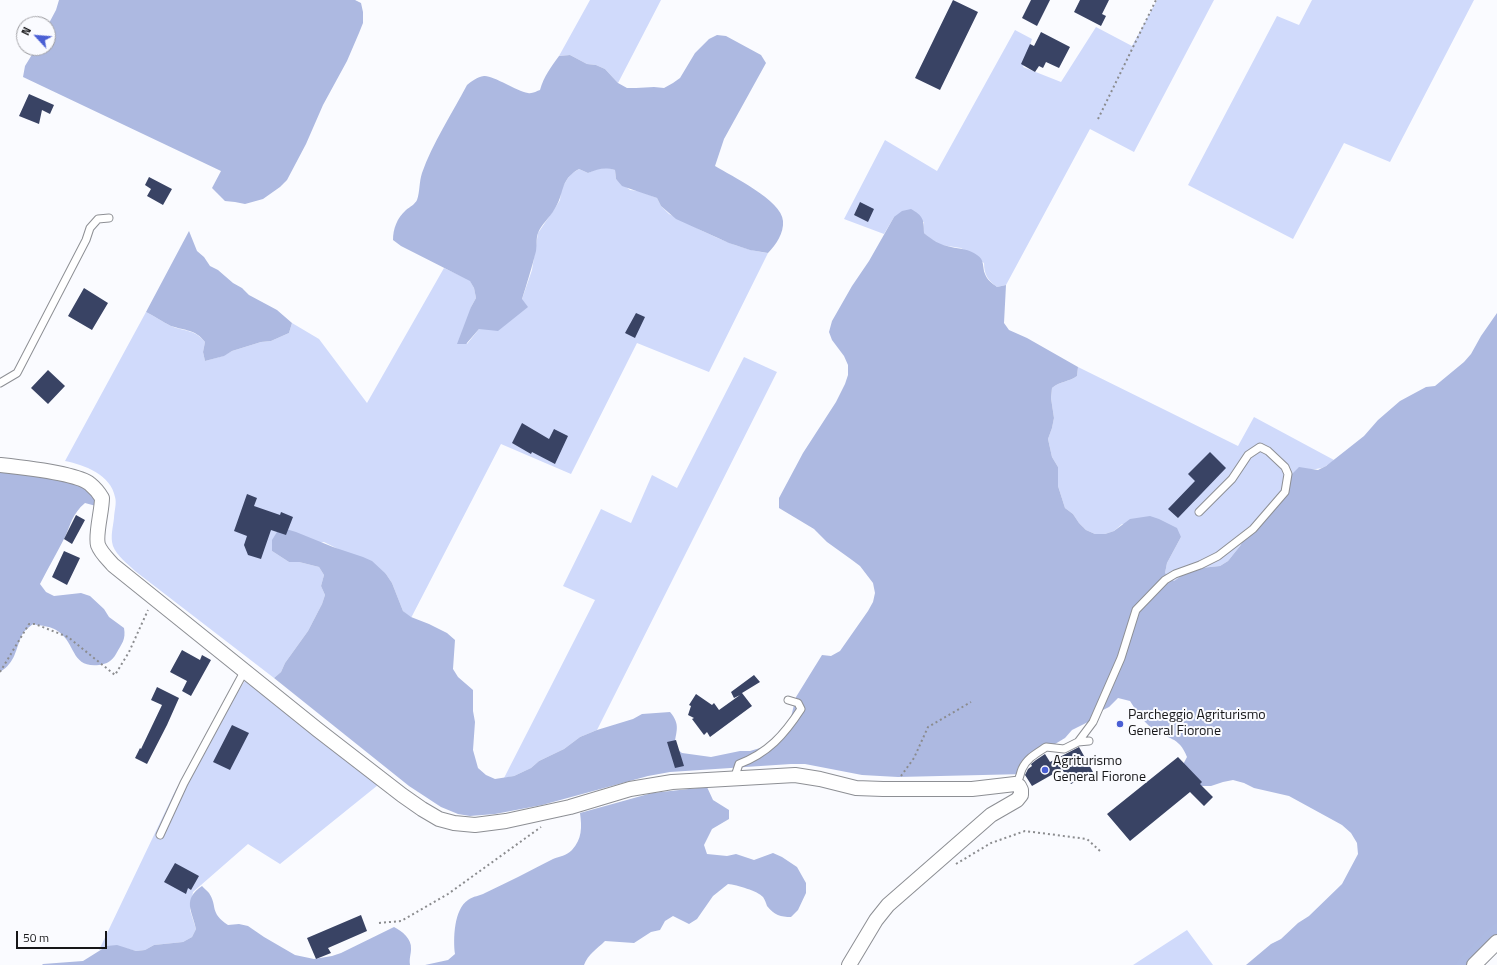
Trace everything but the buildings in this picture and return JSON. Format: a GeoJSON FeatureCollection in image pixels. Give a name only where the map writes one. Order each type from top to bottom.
{"type":"FeatureCollection","features":[{"type":"Feature","properties":{"kind":"street"},"geometry":{"type":"LineString","coordinates":[[0,464],[60,474],[90,483],[102,498],[97,535],[98,545],[113,565],[318,730],[402,795],[439,819],[454,823],[475,825],[506,821],[570,806],[630,789],[652,785],[795,775],[820,779],[856,788],[895,790],[972,789],[1015,784],[1019,786],[1021,795],[1017,800],[991,815],[888,905],[869,930],[849,965]]}},
{"type":"Feature","properties":{"kind":"street"},"geometry":{"type":"LineString","coordinates":[[1474,965],[1497,942]]}},
{"type":"Feature","properties":{"kind":"lane"},"geometry":{"type":"LineString","coordinates":[[0,383],[17,373],[86,240],[90,228],[98,219],[109,218]]}},
{"type":"Feature","properties":{"kind":"lane"},"geometry":{"type":"LineString","coordinates":[[1078,742],[1093,722],[1121,658],[1136,610],[1165,580],[1175,574],[1200,565],[1218,556],[1253,529],[1284,492],[1288,474],[1285,467],[1268,451],[1260,447],[1248,455],[1232,479],[1199,512]]}},
{"type":"Feature","properties":{"kind":"lane"},"geometry":{"type":"LineString","coordinates":[[160,835],[184,783],[244,670]]}},
{"type":"Feature","properties":{"kind":"lane"},"geometry":{"type":"LineString","coordinates":[[734,779],[738,764],[751,759],[773,744],[792,723],[801,709],[798,703],[788,700]]}},
{"type":"Feature","properties":{"kind":"lane"},"geometry":{"type":"LineString","coordinates":[[1015,784],[1020,779],[1021,770],[1027,760],[1046,747],[1064,749],[1078,742],[1089,741]]}},
{"type":"Feature","properties":{"kind":"path"},"geometry":{"type":"LineString","coordinates":[[1098,119],[1156,0]]}},
{"type":"Feature","properties":{"kind":"path"},"geometry":{"type":"LineString","coordinates":[[0,672],[29,624],[35,624],[68,637],[115,675],[129,652],[153,598]]}},
{"type":"Feature","properties":{"kind":"path"},"geometry":{"type":"LineString","coordinates":[[895,790],[903,772],[914,758],[928,727],[971,702]]}},
{"type":"Feature","properties":{"kind":"path"},"geometry":{"type":"LineString","coordinates":[[379,923],[401,921],[448,894],[544,825]]}},
{"type":"Feature","properties":{"kind":"path"},"geometry":{"type":"LineString","coordinates":[[953,867],[991,843],[1025,832],[1087,839],[1100,851]]}},
{"type":"Feature","properties":{"kind":"shaded area"},"geometry":{"type":"Polygon","coordinates":[[[59,0],[355,0],[361,3],[363,23],[347,61],[323,105],[306,144],[287,180],[263,199],[245,204],[225,201],[212,188],[221,171],[23,77],[25,66],[31,56],[56,56],[56,16],[53,16],[59,0]]]}},
{"type":"Feature","properties":{"kind":"shaded area"},"geometry":{"type":"Polygon","coordinates":[[[590,0],[661,0],[618,83],[605,69],[596,65],[587,64],[570,55],[559,56],[590,0]]]}},
{"type":"Feature","properties":{"kind":"shaded area"},"geometry":{"type":"Polygon","coordinates":[[[1157,0],[1214,0],[1134,152],[1090,129],[1006,285],[997,287],[986,274],[984,263],[961,248],[941,245],[932,240],[924,233],[924,222],[894,217],[884,234],[844,219],[885,140],[937,171],[1015,30],[1032,39],[1023,67],[1061,82],[1096,27],[1132,46],[1157,0]]]}},
{"type":"Feature","properties":{"kind":"shaded area"},"geometry":{"type":"Polygon","coordinates":[[[1312,0],[1474,0],[1390,162],[1344,143],[1293,239],[1188,185],[1277,16],[1299,25],[1312,0]]]}},
{"type":"Feature","properties":{"kind":"shaded area"},"geometry":{"type":"Polygon","coordinates":[[[717,35],[726,36],[761,55],[766,63],[724,139],[715,166],[755,189],[774,205],[780,213],[783,221],[782,230],[777,243],[768,253],[750,250],[729,243],[676,219],[661,206],[657,198],[622,186],[616,179],[615,170],[601,169],[588,173],[579,169],[568,178],[557,204],[538,233],[536,251],[522,299],[528,307],[498,331],[479,329],[466,344],[457,344],[476,298],[474,288],[470,281],[401,246],[393,240],[398,220],[417,200],[421,176],[426,162],[467,85],[479,77],[488,76],[523,92],[533,93],[540,90],[546,76],[559,56],[570,55],[587,64],[596,65],[605,69],[618,83],[627,88],[664,88],[680,78],[695,53],[709,39],[717,35]]]}},
{"type":"Feature","properties":{"kind":"shaded area"},"geometry":{"type":"Polygon","coordinates":[[[606,167],[615,170],[616,179],[630,190],[639,191],[657,198],[661,206],[669,214],[729,243],[755,251],[768,253],[709,372],[637,343],[571,474],[501,444],[411,618],[403,611],[392,583],[386,574],[324,542],[272,551],[289,562],[299,562],[319,567],[324,575],[321,586],[325,595],[308,631],[285,663],[281,672],[274,678],[135,571],[117,553],[113,546],[112,539],[116,502],[113,489],[103,477],[96,472],[81,465],[65,461],[146,312],[171,326],[193,333],[201,338],[205,342],[203,352],[205,361],[261,342],[271,341],[289,333],[292,323],[319,339],[367,403],[444,268],[470,280],[474,288],[476,298],[471,307],[467,344],[479,329],[522,299],[532,270],[538,233],[560,200],[561,190],[571,174],[579,169],[588,173],[606,167]]]}},
{"type":"Feature","properties":{"kind":"shaded area"},"geometry":{"type":"Polygon","coordinates":[[[911,209],[922,218],[924,233],[927,236],[943,245],[974,253],[980,257],[985,274],[990,281],[997,287],[1006,285],[1004,323],[1009,330],[1027,338],[1078,367],[1077,376],[1052,388],[1051,398],[1054,418],[1048,439],[1052,457],[1058,467],[1058,486],[1065,508],[1073,514],[1086,530],[1095,534],[1105,534],[1114,531],[1130,519],[1150,516],[1177,528],[1181,537],[1167,563],[1165,573],[1174,581],[1191,569],[1220,566],[1228,561],[1240,546],[1250,528],[1268,518],[1292,474],[1299,467],[1318,470],[1326,466],[1364,436],[1378,420],[1400,401],[1426,387],[1435,386],[1464,362],[1471,354],[1497,313],[1497,924],[1457,965],[1246,965],[1271,944],[1281,939],[1298,923],[1309,916],[1342,884],[1358,854],[1357,843],[1351,833],[1342,825],[1289,796],[1254,788],[1233,780],[1211,786],[1198,786],[1177,776],[1187,757],[1184,750],[1177,742],[1148,725],[1130,701],[1118,698],[1109,707],[1099,712],[1092,720],[1072,730],[1065,738],[1027,763],[1025,774],[898,777],[862,775],[805,764],[670,772],[648,776],[542,805],[495,814],[470,816],[458,814],[441,807],[409,786],[274,678],[281,672],[285,663],[308,631],[325,595],[321,586],[324,575],[319,567],[299,562],[289,562],[272,551],[272,540],[277,532],[286,529],[372,561],[386,574],[392,583],[403,611],[411,617],[447,633],[455,640],[453,669],[458,677],[473,690],[473,711],[475,722],[473,750],[478,768],[486,775],[495,779],[514,776],[531,768],[539,761],[564,749],[580,737],[633,719],[642,714],[670,712],[677,725],[674,747],[682,753],[711,757],[740,751],[750,751],[767,746],[775,740],[791,717],[796,697],[822,655],[831,656],[840,651],[873,602],[875,593],[873,583],[860,566],[827,542],[814,529],[779,508],[779,498],[803,453],[836,402],[848,375],[848,365],[844,356],[832,340],[829,332],[832,321],[894,217],[902,211],[911,209]]]}},
{"type":"Feature","properties":{"kind":"shaded area"},"geometry":{"type":"Polygon","coordinates":[[[189,231],[197,251],[204,257],[210,266],[218,270],[249,295],[277,310],[292,323],[289,333],[271,341],[261,342],[232,351],[224,356],[205,361],[203,352],[205,342],[198,335],[190,331],[171,326],[146,312],[189,231]]]}},
{"type":"Feature","properties":{"kind":"shaded area"},"geometry":{"type":"Polygon","coordinates":[[[744,357],[777,372],[597,730],[580,737],[564,749],[539,761],[531,768],[514,776],[504,778],[595,600],[563,586],[601,509],[631,523],[652,475],[677,488],[744,357]]]}},
{"type":"Feature","properties":{"kind":"shaded area"},"geometry":{"type":"Polygon","coordinates":[[[1078,367],[1238,446],[1254,417],[1334,460],[1323,468],[1309,469],[1268,518],[1250,528],[1240,546],[1228,561],[1220,566],[1191,569],[1174,581],[1165,573],[1167,563],[1181,537],[1122,524],[1114,531],[1105,534],[1095,534],[1086,530],[1073,514],[1065,508],[1058,486],[1058,467],[1052,457],[1048,439],[1054,418],[1051,398],[1052,388],[1077,376],[1078,367]]]}},
{"type":"Feature","properties":{"kind":"shaded area"},"geometry":{"type":"Polygon","coordinates":[[[0,469],[72,481],[95,494],[96,506],[85,503],[77,511],[40,584],[46,592],[54,596],[81,593],[90,596],[104,609],[109,617],[124,628],[123,641],[113,659],[109,662],[99,665],[83,663],[59,632],[50,627],[33,624],[22,635],[12,660],[0,672],[0,469]]]}},
{"type":"Feature","properties":{"kind":"shaded area"},"geometry":{"type":"Polygon","coordinates":[[[246,679],[378,785],[280,864],[248,844],[193,892],[190,910],[196,929],[192,937],[183,942],[154,945],[145,950],[136,951],[117,946],[99,950],[176,789],[246,679]]]}},
{"type":"Feature","properties":{"kind":"shaded area"},"geometry":{"type":"Polygon","coordinates":[[[707,787],[713,800],[729,810],[729,819],[712,829],[704,845],[707,854],[727,856],[736,854],[754,860],[773,853],[797,867],[806,883],[806,893],[798,910],[791,917],[784,917],[772,912],[767,906],[763,897],[757,893],[742,887],[728,884],[713,896],[697,919],[689,924],[673,916],[665,921],[660,930],[651,932],[634,943],[605,941],[590,955],[584,965],[425,965],[448,960],[455,954],[454,940],[457,917],[463,904],[468,900],[570,852],[578,842],[581,823],[580,813],[652,793],[707,787]]]}},
{"type":"Feature","properties":{"kind":"shaded area"},"geometry":{"type":"Polygon","coordinates":[[[202,886],[212,898],[218,916],[228,925],[239,924],[248,926],[295,955],[314,959],[332,956],[394,927],[403,933],[410,942],[410,965],[42,965],[83,961],[107,946],[117,945],[136,951],[145,950],[154,945],[183,942],[192,937],[196,929],[190,901],[196,891],[202,886]]]}},
{"type":"Feature","properties":{"kind":"shaded area"},"geometry":{"type":"Polygon","coordinates":[[[1187,930],[1213,965],[1133,965],[1187,930]]]}},
{"type":"Feature","properties":{"kind":"waterway"},"geometry":{"type":"LineString","coordinates":[[1463,965],[1497,930]]}},
{"type":"Feature","properties":{"kind":"place","name":"Parcheggio Agriturismo General Fiorone"},"geometry":{"type":"Point","coordinates":[1120,724]}},
{"type":"Feature","properties":{"kind":"place","name":"Agriturismo General Fiorone"},"geometry":{"type":"Point","coordinates":[1045,770]}}]}
